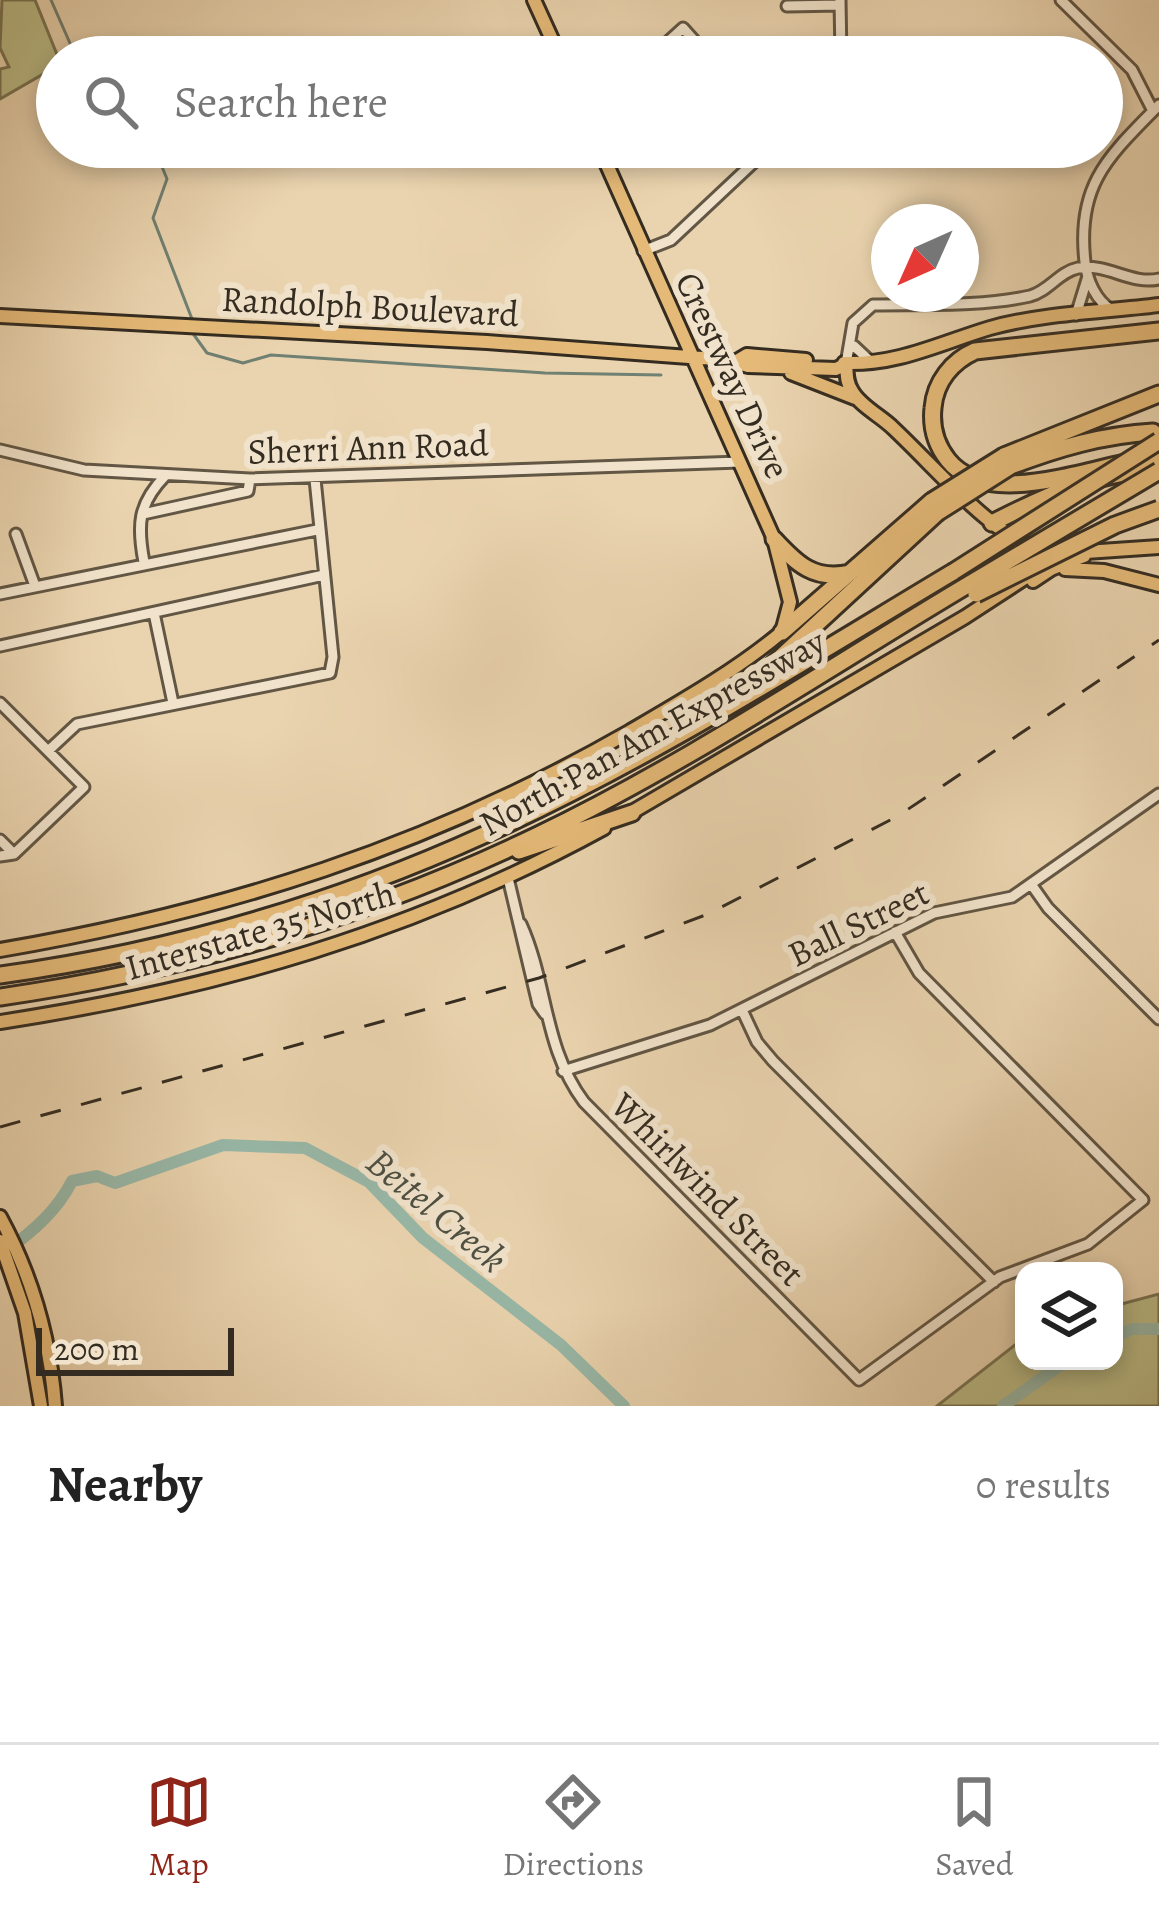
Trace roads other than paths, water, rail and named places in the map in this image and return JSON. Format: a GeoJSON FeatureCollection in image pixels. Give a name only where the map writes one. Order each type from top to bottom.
{"type":"FeatureCollection","features":[{"type":"Feature","properties":{"kind":"highway"},"geometry":{"type":"LineString","coordinates":[[1158,443],[1023,484],[995,485],[968,477],[952,465],[938,443],[932,415],[942,380],[957,362],[975,351],[1159,331]]}},
{"type":"Feature","properties":{"kind":"highway"},"geometry":{"type":"LineString","coordinates":[[782,632],[934,507],[1032,445],[1159,394]]}},
{"type":"Feature","properties":{"kind":"highway"},"geometry":{"type":"LineString","coordinates":[[1032,445],[1112,430],[1158,443]]}},
{"type":"Feature","properties":{"kind":"highway"},"geometry":{"type":"LineString","coordinates":[[1008,461],[1123,434],[1158,443]]}},
{"type":"Feature","properties":{"kind":"highway","name":"North Pan Am Expressway"},"geometry":{"type":"LineString","coordinates":[[0,975],[170,944],[275,916],[515,820],[732,703],[1158,443]]}},
{"type":"Feature","properties":{"kind":"highway"},"geometry":{"type":"LineString","coordinates":[[992,523],[1099,476],[1159,469]]}},
{"type":"Feature","properties":{"kind":"highway","name":"North Pan Am Expressway"},"geometry":{"type":"LineString","coordinates":[[0,997],[132,974],[248,946],[372,906],[498,854],[648,777],[974,588],[1159,469]]}},
{"type":"Feature","properties":{"kind":"highway"},"geometry":{"type":"LineString","coordinates":[[1019,541],[1019,518],[1028,505]]}},
{"type":"Feature","properties":{"kind":"highway"},"geometry":{"type":"LineString","coordinates":[[732,703],[934,507]]}},
{"type":"Feature","properties":{"kind":"highway"},"geometry":{"type":"LineString","coordinates":[[974,588],[1159,509]]}},
{"type":"Feature","properties":{"kind":"highway"},"geometry":{"type":"LineString","coordinates":[[774,539],[807,570],[828,576],[852,572]]}},
{"type":"Feature","properties":{"kind":"highway"},"geometry":{"type":"LineString","coordinates":[[498,854],[533,848],[632,813]]}},
{"type":"Feature","properties":{"kind":"main road"},"geometry":{"type":"LineString","coordinates":[[534,0],[550,36]]}},
{"type":"Feature","properties":{"kind":"main road","name":"Crestway Drive"},"geometry":{"type":"LineString","coordinates":[[608,168],[774,539],[790,602],[782,632]]}},
{"type":"Feature","properties":{"kind":"main road"},"geometry":{"type":"LineString","coordinates":[[852,353],[871,362],[916,355],[991,328],[1159,305]]}},
{"type":"Feature","properties":{"kind":"main road","name":"Randolph Boulevard"},"geometry":{"type":"LineString","coordinates":[[0,316],[487,342],[760,366],[836,369],[852,353]]}},
{"type":"Feature","properties":{"kind":"main road"},"geometry":{"type":"LineString","coordinates":[[852,353],[847,381],[856,398]]}},
{"type":"Feature","properties":{"kind":"main road"},"geometry":{"type":"LineString","coordinates":[[852,353],[855,380],[871,409]]}},
{"type":"Feature","properties":{"kind":"main road","name":"Randolph Boulevard"},"geometry":{"type":"LineString","coordinates":[[733,361],[747,355],[852,353]]}},
{"type":"Feature","properties":{"kind":"main road"},"geometry":{"type":"LineString","coordinates":[[710,390],[717,371],[733,361]]}},
{"type":"Feature","properties":{"kind":"main road"},"geometry":{"type":"LineString","coordinates":[[760,366],[802,375],[856,398],[992,523],[1054,559]]}},
{"type":"Feature","properties":{"kind":"main road","name":"Interstate 35 North"},"geometry":{"type":"LineString","coordinates":[[0,1022],[134,1000],[301,958],[398,925],[508,878],[632,813],[965,617],[1054,559],[1076,551],[1159,547]]}},
{"type":"Feature","properties":{"kind":"main road","name":"Interstate 35 North"},"geometry":{"type":"LineString","coordinates":[[965,617],[1062,564],[1108,549]]}},
{"type":"Feature","properties":{"kind":"main road"},"geometry":{"type":"LineString","coordinates":[[1041,577],[1078,567],[1159,584]]}},
{"type":"Feature","properties":{"kind":"main road","name":"Interstate 35 North"},"geometry":{"type":"LineString","coordinates":[[0,950],[176,915],[374,855],[595,752],[722,676],[782,632]]}},
{"type":"Feature","properties":{"kind":"main road"},"geometry":{"type":"LineString","coordinates":[[0,1217],[48,1347],[48,1406]]}},
{"type":"Feature","properties":{"kind":"main road"},"geometry":{"type":"LineString","coordinates":[[0,1241],[22,1279],[48,1406]]}},
{"type":"Feature","properties":{"kind":"street"},"geometry":{"type":"LineString","coordinates":[[1061,0],[1098,36]]}},
{"type":"Feature","properties":{"kind":"street"},"geometry":{"type":"LineString","coordinates":[[787,6],[840,2],[841,36]]}},
{"type":"Feature","properties":{"kind":"street"},"geometry":{"type":"LineString","coordinates":[[1123,61],[1156,108],[1123,141]]}},
{"type":"Feature","properties":{"kind":"street"},"geometry":{"type":"LineString","coordinates":[[643,251],[671,240],[748,168]]}},
{"type":"Feature","properties":{"kind":"street"},"geometry":{"type":"LineString","coordinates":[[1076,315],[1087,272],[1084,222],[1092,187],[1104,168]]}},
{"type":"Feature","properties":{"kind":"street"},"geometry":{"type":"LineString","coordinates":[[852,353],[858,316],[872,304],[949,304],[1028,296],[1045,290],[1071,270],[1106,268],[1133,280],[1159,279]]}},
{"type":"Feature","properties":{"kind":"street"},"geometry":{"type":"LineString","coordinates":[[1087,272],[1098,299],[1114,311]]}},
{"type":"Feature","properties":{"kind":"street","name":"Sherri Ann Road"},"geometry":{"type":"LineString","coordinates":[[0,450],[84,470],[250,479],[740,462]]}},
{"type":"Feature","properties":{"kind":"street"},"geometry":{"type":"LineString","coordinates":[[144,562],[140,506],[166,475]]}},
{"type":"Feature","properties":{"kind":"street"},"geometry":{"type":"LineString","coordinates":[[142,514],[248,491],[250,479]]}},
{"type":"Feature","properties":{"kind":"street"},"geometry":{"type":"LineString","coordinates":[[48,751],[77,724],[330,674],[333,657],[315,479]]}},
{"type":"Feature","properties":{"kind":"street"},"geometry":{"type":"LineString","coordinates":[[0,594],[317,530]]}},
{"type":"Feature","properties":{"kind":"street"},"geometry":{"type":"LineString","coordinates":[[16,534],[35,586]]}},
{"type":"Feature","properties":{"kind":"street"},"geometry":{"type":"LineString","coordinates":[[0,646],[324,575]]}},
{"type":"Feature","properties":{"kind":"street"},"geometry":{"type":"LineString","coordinates":[[154,613],[173,704]]}},
{"type":"Feature","properties":{"kind":"street"},"geometry":{"type":"LineString","coordinates":[[0,703],[84,787],[14,854],[0,856]]}},
{"type":"Feature","properties":{"kind":"street","name":"Ball Street"},"geometry":{"type":"LineString","coordinates":[[562,1071],[710,1025],[952,907],[1005,899],[1159,794]]}},
{"type":"Feature","properties":{"kind":"street"},"geometry":{"type":"LineString","coordinates":[[0,839],[14,854]]}},
{"type":"Feature","properties":{"kind":"street","name":"Whirlwind Street"},"geometry":{"type":"LineString","coordinates":[[508,878],[562,1071],[599,1119],[860,1380],[994,1282]]}},
{"type":"Feature","properties":{"kind":"street"},"geometry":{"type":"LineString","coordinates":[[1031,884],[1048,908],[1159,1019]]}},
{"type":"Feature","properties":{"kind":"street"},"geometry":{"type":"LineString","coordinates":[[742,1010],[757,1042],[773,1061],[994,1282],[1021,1267],[1088,1244],[1144,1200],[919,973],[895,932]]}},
{"type":"Feature","properties":{"kind":"waterway"},"geometry":{"type":"LineString","coordinates":[[51,0],[67,36]]}},
{"type":"Feature","properties":{"kind":"waterway"},"geometry":{"type":"LineString","coordinates":[[163,168],[167,179],[153,218],[192,319]]}},
{"type":"Feature","properties":{"kind":"waterway"},"geometry":{"type":"LineString","coordinates":[[194,335],[207,353],[243,363],[271,355],[545,373],[661,375]]}},
{"type":"Feature","properties":{"kind":"waterway","name":"Beitel Creek"},"geometry":{"type":"LineString","coordinates":[[6,1251],[44,1220],[72,1181],[97,1176],[115,1183],[223,1145],[305,1148],[369,1182],[423,1238],[561,1345],[624,1406]]}},
{"type":"Feature","properties":{"kind":"waterway","name":"Beitel Creek"},"geometry":{"type":"LineString","coordinates":[[1123,1333],[1159,1329]]}},
{"type":"Feature","properties":{"kind":"waterway","name":"Beitel Creek"},"geometry":{"type":"LineString","coordinates":[[1003,1406],[1053,1370]]}},
{"type":"Feature","properties":{"kind":"railway"},"geometry":{"type":"LineString","coordinates":[[0,1127],[539,978],[708,914],[898,816],[1159,640]]}}]}
